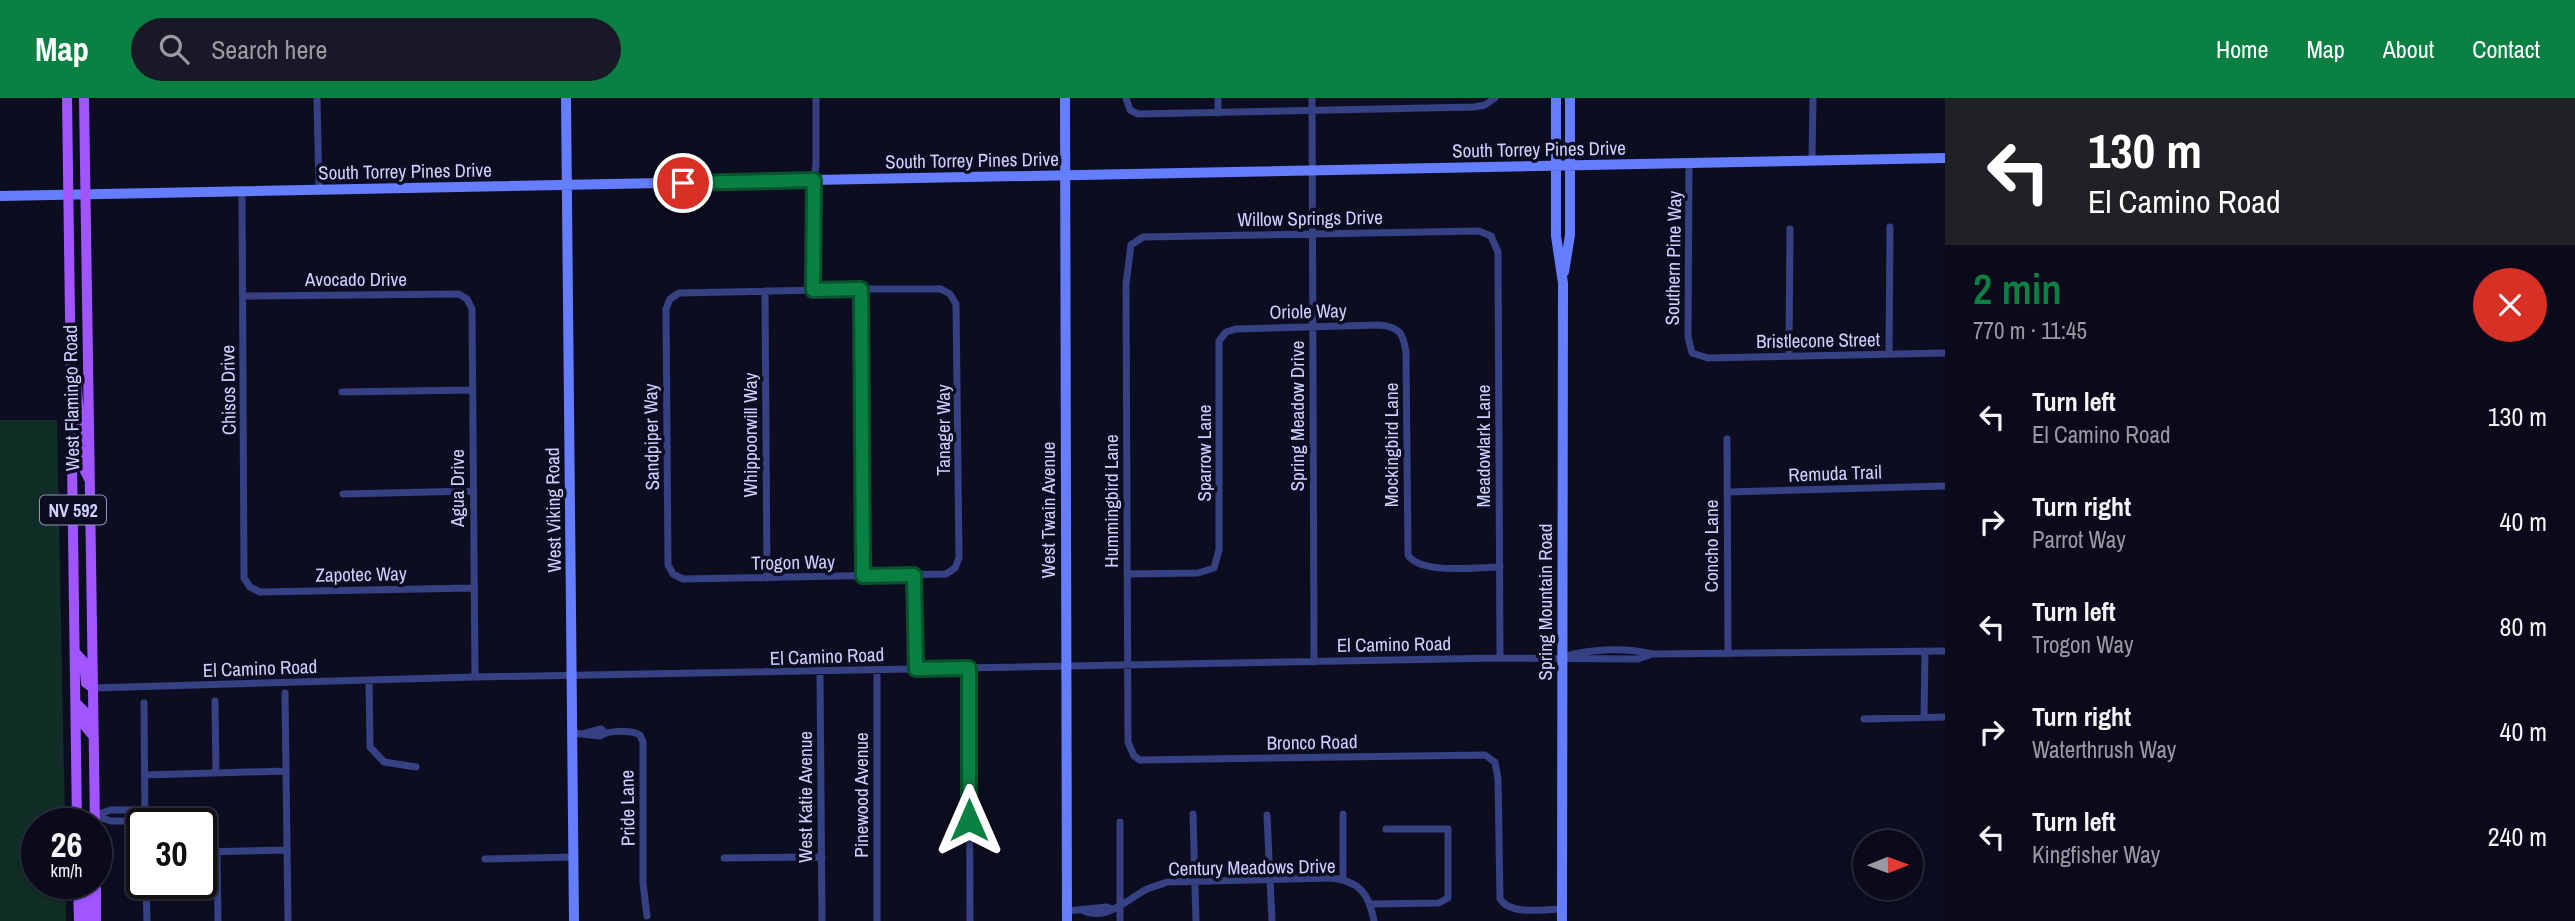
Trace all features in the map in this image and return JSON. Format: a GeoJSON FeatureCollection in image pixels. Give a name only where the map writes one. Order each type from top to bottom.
{"type":"FeatureCollection","features":[{"type":"Feature","properties":{"kind":"main road","name":"West Flamingo Road"},"geometry":{"type":"LineString","coordinates":[[67,98],[77,808]]}},
{"type":"Feature","properties":{"kind":"main road","name":"West Flamingo Road"},"geometry":{"type":"LineString","coordinates":[[84,98],[95,808]]}},
{"type":"Feature","properties":{"kind":"main road","name":"West Viking Road"},"geometry":{"type":"LineString","coordinates":[[566,98],[574,921]]}},
{"type":"Feature","properties":{"kind":"main road","name":"West Twain Avenue"},"geometry":{"type":"LineString","coordinates":[[1065,98],[1067,916]]}},
{"type":"Feature","properties":{"kind":"main road","name":"Spring Mountain Road"},"geometry":{"type":"LineString","coordinates":[[1556,98],[1556,236],[1563,283]]}},
{"type":"Feature","properties":{"kind":"main road","name":"Spring Mountain Road"},"geometry":{"type":"LineString","coordinates":[[1562,921],[1563,283],[1570,235],[1570,98]]}},
{"type":"Feature","properties":{"kind":"main road","name":"South Torrey Pines Drive"},"geometry":{"type":"LineString","coordinates":[[0,196],[1945,158]]}},
{"type":"Feature","properties":{"kind":"main road"},"geometry":{"type":"LineString","coordinates":[[71,364],[79,393],[81,432],[85,440],[89,440]]}},
{"type":"Feature","properties":{"kind":"main road"},"geometry":{"type":"LineString","coordinates":[[73,444],[79,446],[81,463],[90,482]]}},
{"type":"Feature","properties":{"kind":"main road"},"geometry":{"type":"LineString","coordinates":[[75,652],[84,662],[86,683],[93,688]]}},
{"type":"Feature","properties":{"kind":"main road"},"geometry":{"type":"LineString","coordinates":[[76,703],[84,711],[85,726],[94,737]]}},
{"type":"Feature","properties":{"kind":"main road"},"geometry":{"type":"LineString","coordinates":[[78,899],[79,921]]}},
{"type":"Feature","properties":{"kind":"main road"},"geometry":{"type":"LineString","coordinates":[[86,899],[87,921]]}},
{"type":"Feature","properties":{"kind":"main road"},"geometry":{"type":"LineString","coordinates":[[96,899],[96,921]]}},
{"type":"Feature","properties":{"kind":"street"},"geometry":{"type":"LineString","coordinates":[[317,98],[319,190]]}},
{"type":"Feature","properties":{"kind":"street"},"geometry":{"type":"LineString","coordinates":[[813,290],[816,98]]}},
{"type":"Feature","properties":{"kind":"street"},"geometry":{"type":"LineString","coordinates":[[1126,98],[1130,110],[1138,114],[1474,107],[1494,99]]}},
{"type":"Feature","properties":{"kind":"street"},"geometry":{"type":"LineString","coordinates":[[1218,98],[1218,113]]}},
{"type":"Feature","properties":{"kind":"street","name":"Spring Meadow Drive"},"geometry":{"type":"LineString","coordinates":[[1312,98],[1314,662]]}},
{"type":"Feature","properties":{"kind":"street"},"geometry":{"type":"LineString","coordinates":[[1407,98],[1407,108]]}},
{"type":"Feature","properties":{"kind":"street"},"geometry":{"type":"LineString","coordinates":[[1812,98],[1812,161]]}},
{"type":"Feature","properties":{"kind":"street","name":"Southern Pine Way"},"geometry":{"type":"LineString","coordinates":[[1689,163],[1688,337],[1692,353]]}},
{"type":"Feature","properties":{"kind":"street","name":"Chisos Drive"},"geometry":{"type":"LineString","coordinates":[[242,192],[244,578],[250,587]]}},
{"type":"Feature","properties":{"kind":"street"},"geometry":{"type":"LineString","coordinates":[[1889,354],[1890,227]]}},
{"type":"Feature","properties":{"kind":"street"},"geometry":{"type":"LineString","coordinates":[[1789,356],[1790,229]]}},
{"type":"Feature","properties":{"kind":"street","name":"Willow Springs Drive"},"geometry":{"type":"LineString","coordinates":[[1131,245],[1143,237],[1479,231],[1491,236]]}},
{"type":"Feature","properties":{"kind":"street","name":"Meadowlark Lane"},"geometry":{"type":"LineString","coordinates":[[1491,236],[1498,252],[1500,658]]}},
{"type":"Feature","properties":{"kind":"street","name":"Hummingbird Lane"},"geometry":{"type":"LineString","coordinates":[[1131,245],[1126,284],[1127,665],[1128,743],[1134,756]]}},
{"type":"Feature","properties":{"kind":"street"},"geometry":{"type":"LineString","coordinates":[[765,291],[861,289],[863,576]]}},
{"type":"Feature","properties":{"kind":"street","name":"Tanager Way"},"geometry":{"type":"LineString","coordinates":[[861,289],[941,289],[950,294],[958,314],[959,558],[955,568]]}},
{"type":"Feature","properties":{"kind":"street","name":"Sandpiper Way"},"geometry":{"type":"LineString","coordinates":[[673,574],[668,565],[666,309],[670,299],[679,293],[765,291]]}},
{"type":"Feature","properties":{"kind":"street","name":"Whippoorwill Way"},"geometry":{"type":"LineString","coordinates":[[765,291],[767,578]]}},
{"type":"Feature","properties":{"kind":"street","name":"Avocado Drive"},"geometry":{"type":"LineString","coordinates":[[243,296],[459,295],[467,299]]}},
{"type":"Feature","properties":{"kind":"street","name":"Agua Drive"},"geometry":{"type":"LineString","coordinates":[[467,299],[472,309],[475,677]]}},
{"type":"Feature","properties":{"kind":"street","name":"Oriole Way"},"geometry":{"type":"LineString","coordinates":[[1221,337],[1236,329],[1379,325],[1398,329]]}},
{"type":"Feature","properties":{"kind":"street","name":"Mockingbird Lane"},"geometry":{"type":"LineString","coordinates":[[1398,329],[1403,335],[1406,352],[1408,555],[1412,562],[1429,567],[1500,567]]}},
{"type":"Feature","properties":{"kind":"street","name":"Sparrow Lane"},"geometry":{"type":"LineString","coordinates":[[1127,574],[1198,573],[1213,568],[1219,550],[1221,337]]}},
{"type":"Feature","properties":{"kind":"street","name":"Bristlecone Street"},"geometry":{"type":"LineString","coordinates":[[1692,353],[1708,358],[1945,353]]}},
{"type":"Feature","properties":{"kind":"street"},"geometry":{"type":"LineString","coordinates":[[342,392],[473,390]]}},
{"type":"Feature","properties":{"kind":"street","name":"Concho Lane"},"geometry":{"type":"LineString","coordinates":[[1727,439],[1728,654]]}},
{"type":"Feature","properties":{"kind":"street","name":"Remuda Trail"},"geometry":{"type":"LineString","coordinates":[[1727,492],[1945,486]]}},
{"type":"Feature","properties":{"kind":"street"},"geometry":{"type":"LineString","coordinates":[[343,494],[473,491]]}},
{"type":"Feature","properties":{"kind":"street","name":"Trogon Way"},"geometry":{"type":"LineString","coordinates":[[673,574],[683,579],[914,575],[946,574],[955,568]]}},
{"type":"Feature","properties":{"kind":"street"},"geometry":{"type":"LineString","coordinates":[[914,575],[916,669]]}},
{"type":"Feature","properties":{"kind":"street","name":"Zapotec Way"},"geometry":{"type":"LineString","coordinates":[[250,587],[260,592],[474,588]]}},
{"type":"Feature","properties":{"kind":"street","name":"El Camino Road"},"geometry":{"type":"LineString","coordinates":[[93,688],[475,677],[1562,657],[1582,652],[1638,650],[1652,654],[1945,651]]}},
{"type":"Feature","properties":{"kind":"street"},"geometry":{"type":"LineString","coordinates":[[1924,717],[1925,652]]}},
{"type":"Feature","properties":{"kind":"street"},"geometry":{"type":"LineString","coordinates":[[969,668],[970,921]]}},
{"type":"Feature","properties":{"kind":"street","name":"Pinewood Avenue"},"geometry":{"type":"LineString","coordinates":[[877,670],[877,921]]}},
{"type":"Feature","properties":{"kind":"street","name":"West Katie Avenue"},"geometry":{"type":"LineString","coordinates":[[820,672],[822,921]]}},
{"type":"Feature","properties":{"kind":"street"},"geometry":{"type":"LineString","coordinates":[[369,680],[370,747],[384,762],[416,767]]}},
{"type":"Feature","properties":{"kind":"street"},"geometry":{"type":"LineString","coordinates":[[285,693],[288,921]]}},
{"type":"Feature","properties":{"kind":"street"},"geometry":{"type":"LineString","coordinates":[[215,701],[216,774]]}},
{"type":"Feature","properties":{"kind":"street"},"geometry":{"type":"LineString","coordinates":[[144,703],[145,808]]}},
{"type":"Feature","properties":{"kind":"street"},"geometry":{"type":"LineString","coordinates":[[1864,719],[1945,717]]}},
{"type":"Feature","properties":{"kind":"street","name":"Pride Lane"},"geometry":{"type":"LineString","coordinates":[[573,733],[586,733],[591,736],[632,730],[640,734],[643,742],[643,883],[647,916]]}},
{"type":"Feature","properties":{"kind":"street","name":"Bronco Road"},"geometry":{"type":"LineString","coordinates":[[1134,756],[1140,760],[1471,754],[1491,758],[1496,762],[1499,779],[1500,899],[1507,907],[1562,909]]}},
{"type":"Feature","properties":{"kind":"street"},"geometry":{"type":"LineString","coordinates":[[145,775],[286,771]]}},
{"type":"Feature","properties":{"kind":"street"},"geometry":{"type":"LineString","coordinates":[[1193,814],[1196,921]]}},
{"type":"Feature","properties":{"kind":"street"},"geometry":{"type":"LineString","coordinates":[[1343,814],[1343,880]]}},
{"type":"Feature","properties":{"kind":"street"},"geometry":{"type":"LineString","coordinates":[[1267,815],[1272,921]]}},
{"type":"Feature","properties":{"kind":"street"},"geometry":{"type":"LineString","coordinates":[[1120,822],[1120,921]]}},
{"type":"Feature","properties":{"kind":"street"},"geometry":{"type":"LineString","coordinates":[[1374,921],[1371,904],[1439,903],[1448,898],[1448,829],[1386,829]]}},
{"type":"Feature","properties":{"kind":"street"},"geometry":{"type":"LineString","coordinates":[[218,921],[217,851],[287,850]]}},
{"type":"Feature","properties":{"kind":"street"},"geometry":{"type":"LineString","coordinates":[[485,859],[574,857]]}},
{"type":"Feature","properties":{"kind":"street"},"geometry":{"type":"LineString","coordinates":[[724,858],[822,857]]}},
{"type":"Feature","properties":{"kind":"street","name":"Century Meadows Drive"},"geometry":{"type":"LineString","coordinates":[[1067,916],[1084,911],[1097,914],[1120,908],[1146,889],[1167,883],[1270,878],[1343,880],[1355,883],[1371,904]]}},
{"type":"Feature","properties":{"kind":"street"},"geometry":{"type":"LineString","coordinates":[[146,899],[147,921]]}},
{"type":"Feature","properties":{"kind":"green space"},"geometry":{"type":"Polygon","coordinates":[[[0,420],[57,420],[65,808],[21,808],[21,899],[66,899],[66,921],[0,921],[0,420]]]}},
{"type":"Feature","properties":{"kind":"route"},"geometry":{"type":"LineString","coordinates":[[683,183],[814,180],[811,196],[813,290],[861,289],[863,576],[914,575],[916,669],[969,668],[969,820]]}}]}
